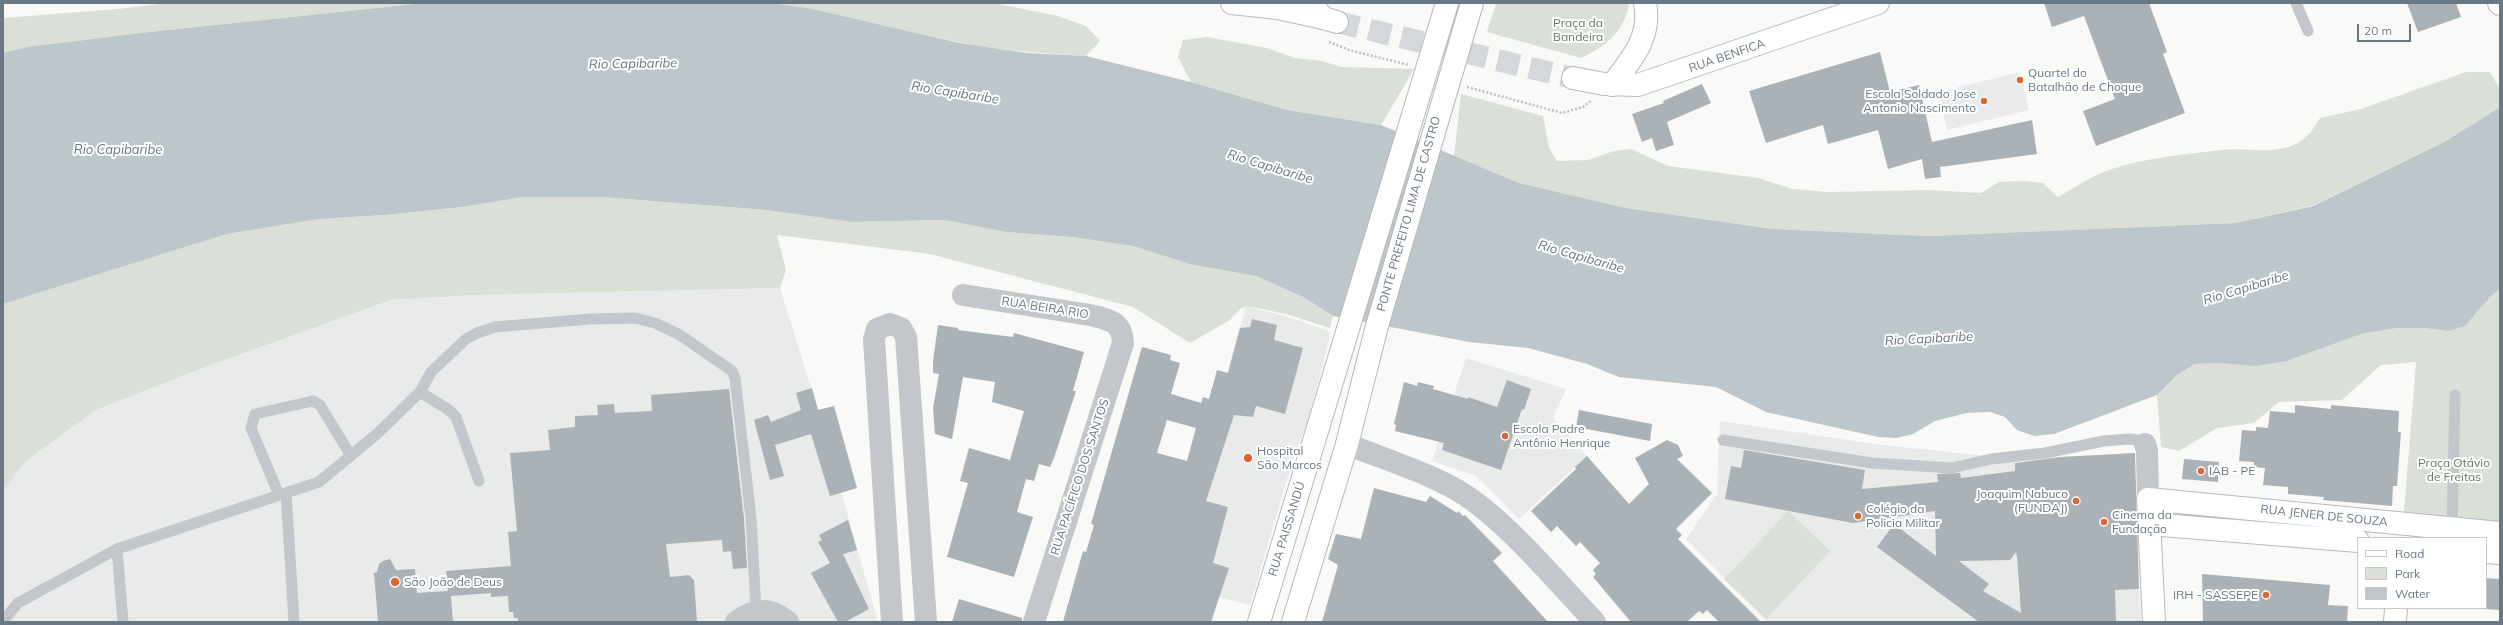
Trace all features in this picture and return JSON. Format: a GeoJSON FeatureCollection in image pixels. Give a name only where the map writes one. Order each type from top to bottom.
{"type":"FeatureCollection","features":[{"type":"Feature","properties":{"kind":"main road"},"geometry":{"type":"LineString","coordinates":[[1232,3],[1324,14]]}},
{"type":"Feature","properties":{"kind":"main road","name":"PONTE PREFEITO LIMA DE CASTRO"},"geometry":{"type":"LineString","coordinates":[[1349,321],[1447,3]]}},
{"type":"Feature","properties":{"kind":"main road","name":"PONTE PREFEITO LIMA DE CASTRO"},"geometry":{"type":"LineString","coordinates":[[1347,444],[1377,326],[1441,103],[1472,3]]}},
{"type":"Feature","properties":{"kind":"main road"},"geometry":{"type":"LineString","coordinates":[[1612,85],[1643,42],[1646,26],[1645,3]]}},
{"type":"Feature","properties":{"kind":"main road","name":"RUA BENFICA"},"geometry":{"type":"LineString","coordinates":[[1573,78],[1612,85],[1638,85],[1878,3]]}},
{"type":"Feature","properties":{"kind":"main road","name":"RUA PAISSANDÚ"},"geometry":{"type":"LineString","coordinates":[[1259,622],[1349,321]]}},
{"type":"Feature","properties":{"kind":"main road"},"geometry":{"type":"LineString","coordinates":[[1294,622],[1347,444]]}},
{"type":"Feature","properties":{"kind":"main road"},"geometry":{"type":"LineString","coordinates":[[2148,499],[2154,622]]}},
{"type":"Feature","properties":{"kind":"main road","name":"RUA JENER DE SOUZA"},"geometry":{"type":"LineString","coordinates":[[2148,499],[2452,529],[2500,532]]}},
{"type":"Feature","properties":{"kind":"main road","name":"RUA JENER DE SOUZA"},"geometry":{"type":"LineString","coordinates":[[2150,524],[2357,541]]}},
{"type":"Feature","properties":{"kind":"main road"},"geometry":{"type":"LineString","coordinates":[[2487,552],[2500,553]]}},
{"type":"Feature","properties":{"kind":"main road"},"geometry":{"type":"LineString","coordinates":[[2395,622],[2396,609]]}},
{"type":"Feature","properties":{"kind":"street","name":"RUA BEIRA RIO"},"geometry":{"type":"LineString","coordinates":[[963,295],[1090,315],[1109,320],[1118,325],[1122,332]]}},
{"type":"Feature","properties":{"kind":"street"},"geometry":{"type":"LineString","coordinates":[[892,622],[874,339],[877,329],[881,326],[890,324],[900,328],[906,337],[926,622]]}},
{"type":"Feature","properties":{"kind":"street","name":"RUA PACÍFICO DOS SANTOS"},"geometry":{"type":"LineString","coordinates":[[1034,622],[1122,343],[1122,332]]}},
{"type":"Feature","properties":{"kind":"street"},"geometry":{"type":"LineString","coordinates":[[1347,444],[1464,494],[1500,524],[1595,622]]}},
{"type":"Feature","properties":{"kind":"street"},"geometry":{"type":"LineString","coordinates":[[2145,444],[2147,450],[2148,499]]}},
{"type":"Feature","properties":{"kind":"street"},"geometry":{"type":"LineString","coordinates":[[736,622],[745,615],[756,611],[768,611],[780,615],[788,622]]}},
{"type":"Feature","properties":{"kind":"lane"},"geometry":{"type":"LineString","coordinates":[[2296,3],[2308,31]]}},
{"type":"Feature","properties":{"kind":"lane"},"geometry":{"type":"LineString","coordinates":[[3,621],[18,604],[116,549],[319,482],[351,456],[420,392],[430,372],[466,339],[495,327],[590,319],[635,318],[655,323],[680,336],[732,372],[735,378],[751,518],[756,611]]}},
{"type":"Feature","properties":{"kind":"lane"},"geometry":{"type":"LineString","coordinates":[[420,392],[450,410],[456,417],[479,481]]}},
{"type":"Feature","properties":{"kind":"lane"},"geometry":{"type":"LineString","coordinates":[[2452,529],[2455,395]]}},
{"type":"Feature","properties":{"kind":"lane"},"geometry":{"type":"LineString","coordinates":[[294,622],[283,494],[251,428],[255,414],[313,401],[320,405],[351,456]]}},
{"type":"Feature","properties":{"kind":"lane"},"geometry":{"type":"LineString","coordinates":[[1723,440],[1872,463],[1952,468],[1991,458],[2045,453],[2104,441],[2129,439],[2138,440],[2145,444]]}},
{"type":"Feature","properties":{"kind":"lane"},"geometry":{"type":"LineString","coordinates":[[116,549],[123,622]]}},
{"type":"Feature","properties":{"kind":"path"},"geometry":{"type":"LineString","coordinates":[[1324,40],[1349,50],[1426,70]]}},
{"type":"Feature","properties":{"kind":"path"},"geometry":{"type":"LineString","coordinates":[[1448,81],[1562,113],[1583,107],[1612,85]]}},
{"type":"Feature","properties":{"kind":"shaded area","name":"Escola Soldado Jose Antonio Nascimento"},"geometry":{"type":"Polygon","coordinates":[[[2020,72],[2029,110],[1947,130],[1939,92],[2020,72]]]}},
{"type":"Feature","properties":{"kind":"shaded area"},"geometry":{"type":"Polygon","coordinates":[[[780,288],[820,417],[878,622],[3,622],[3,492],[26,461],[96,410],[200,369],[391,300],[476,295],[780,288]]]}},
{"type":"Feature","properties":{"kind":"shaded area","name":"Hospital São Marcos"},"geometry":{"type":"Polygon","coordinates":[[[1246,306],[1292,318],[1331,332],[1308,423],[1295,452],[1250,605],[1218,597],[1175,622],[1063,622],[1080,561],[1167,582],[1246,306]]]}},
{"type":"Feature","properties":{"kind":"shaded area","name":"Escola Padre Antônio Henrique"},"geometry":{"type":"Polygon","coordinates":[[[1466,358],[1566,389],[1553,417],[1587,456],[1519,519],[1476,476],[1432,461],[1466,358]]]}},
{"type":"Feature","properties":{"kind":"shaded area","name":"Colégio da Policia Militar"},"geometry":{"type":"Polygon","coordinates":[[[1720,421],[1874,444],[2015,459],[2016,542],[2019,595],[2139,589],[2141,622],[1768,622],[1686,539],[1717,494],[1720,421]]]}},
{"type":"Feature","properties":{"kind":"green space"},"geometry":{"type":"Polygon","coordinates":[[[166,3],[424,3],[149,32],[27,47],[3,53],[3,18],[118,9],[166,3]]]}},
{"type":"Feature","properties":{"kind":"green space"},"geometry":{"type":"Polygon","coordinates":[[[771,3],[994,3],[1058,16],[1086,26],[1100,41],[1086,56],[1006,50],[958,42],[842,16],[771,3]]]}},
{"type":"Feature","properties":{"kind":"green space","name":"Praça da Bandeira"},"geometry":{"type":"Polygon","coordinates":[[[1496,3],[1628,3],[1629,7],[1622,25],[1617,32],[1605,44],[1581,58],[1487,32],[1496,3]]]}},
{"type":"Feature","properties":{"kind":"green space"},"geometry":{"type":"Polygon","coordinates":[[[1207,37],[1267,48],[1295,58],[1322,61],[1341,67],[1414,69],[1381,125],[1287,110],[1191,82],[1178,57],[1183,40],[1207,37]]]}},
{"type":"Feature","properties":{"kind":"green space"},"geometry":{"type":"Polygon","coordinates":[[[2466,72],[2490,72],[2500,89],[2500,107],[2446,141],[2314,205],[2235,223],[1929,236],[1773,229],[1626,208],[1519,183],[1454,156],[1461,94],[1543,116],[1549,148],[1557,161],[1588,160],[1614,151],[1631,149],[1668,166],[1758,178],[1793,189],[1827,192],[1927,190],[1981,193],[1999,182],[2025,181],[2043,183],[2058,197],[2100,173],[2134,163],[2164,157],[2223,150],[2270,150],[2289,147],[2305,138],[2320,118],[2361,109],[2466,72]]]}},
{"type":"Feature","properties":{"kind":"green space"},"geometry":{"type":"Polygon","coordinates":[[[523,197],[602,197],[766,210],[852,222],[945,220],[1006,232],[1072,237],[1133,246],[1193,265],[1256,276],[1303,297],[1333,316],[1330,328],[1286,314],[1247,306],[1241,308],[1230,320],[1190,343],[1133,307],[930,254],[777,235],[786,270],[780,288],[476,295],[391,300],[200,369],[96,410],[26,461],[3,492],[3,304],[227,234],[319,219],[385,215],[462,207],[523,197]]]}},
{"type":"Feature","properties":{"kind":"green space","name":"Praça Otávio de Freitas"},"geometry":{"type":"Polygon","coordinates":[[[2500,289],[2500,522],[2404,512],[2416,362],[2381,365],[2342,400],[2279,402],[2254,423],[2217,428],[2179,451],[2161,447],[2157,395],[2177,375],[2195,364],[2287,361],[2364,333],[2398,328],[2424,328],[2448,331],[2475,315],[2491,296],[2500,289]]]}},
{"type":"Feature","properties":{"kind":"green space"},"geometry":{"type":"Polygon","coordinates":[[[1788,511],[1830,551],[1766,619],[1724,579],[1788,511]]]}},
{"type":"Feature","properties":{"kind":"water","name":"Rio Capibaribe"},"geometry":{"type":"Polygon","coordinates":[[[424,3],[771,3],[812,9],[960,43],[1027,53],[1086,56],[1191,82],[1287,110],[1381,125],[1519,183],[1626,208],[1773,229],[1929,236],[2235,223],[2313,206],[2446,141],[2500,107],[2500,289],[2491,296],[2465,326],[2448,331],[2424,328],[2398,328],[2364,333],[2287,361],[2256,366],[2221,363],[2195,364],[2177,375],[2157,395],[2054,434],[2034,436],[2017,430],[2005,417],[1990,412],[1967,413],[1935,421],[1913,434],[1896,438],[1878,437],[1766,412],[1716,387],[1619,377],[1587,364],[1528,348],[1469,342],[1333,316],[1303,297],[1256,276],[1193,265],[1133,246],[1072,237],[1006,232],[945,220],[852,222],[766,210],[602,197],[523,197],[462,207],[385,215],[319,219],[227,234],[3,304],[3,53],[27,47],[149,32],[424,3]]]}},
{"type":"Feature","properties":{"kind":"building"},"geometry":{"type":"Polygon","coordinates":[[[2044,3],[2149,3],[2167,52],[2163,54],[2185,113],[2096,146],[2083,111],[2115,99],[2084,16],[2052,27],[2044,3]]]}},
{"type":"Feature","properties":{"kind":"building"},"geometry":{"type":"Polygon","coordinates":[[[2407,3],[2456,3],[2461,17],[2418,32],[2407,3]]]}},
{"type":"Feature","properties":{"kind":"building"},"geometry":{"type":"Polygon","coordinates":[[[1880,52],[1890,92],[1919,85],[1932,142],[2032,120],[2037,154],[1940,167],[1941,177],[1925,179],[1922,159],[1888,169],[1878,130],[1828,144],[1823,125],[1766,143],[1749,91],[1880,52]]]}},
{"type":"Feature","properties":{"kind":"building"},"geometry":{"type":"Polygon","coordinates":[[[1702,84],[1711,103],[1667,122],[1674,145],[1656,151],[1652,138],[1642,142],[1632,114],[1664,103],[1663,101],[1702,84]]]}},
{"type":"Feature","properties":{"kind":"building"},"geometry":{"type":"Polygon","coordinates":[[[1252,319],[1277,325],[1274,340],[1303,348],[1285,414],[1256,406],[1253,417],[1234,415],[1206,501],[1228,507],[1213,563],[1229,568],[1211,622],[1063,622],[1083,551],[1086,552],[1094,525],[1091,524],[1142,347],[1171,355],[1170,360],[1180,363],[1171,394],[1201,403],[1203,397],[1209,399],[1217,370],[1228,373],[1240,328],[1250,327],[1252,319]],[[1167,420],[1157,453],[1187,461],[1196,428],[1167,420]]]}},
{"type":"Feature","properties":{"kind":"building"},"geometry":{"type":"Polygon","coordinates":[[[938,325],[958,328],[958,330],[1013,337],[1014,333],[1084,352],[1073,391],[1076,391],[1050,467],[1039,464],[1034,481],[1026,479],[1017,512],[1033,517],[1014,577],[947,557],[968,483],[960,481],[969,448],[1010,460],[1024,411],[992,402],[995,382],[963,377],[952,439],[935,434],[933,408],[939,374],[933,373],[933,361],[938,325]]]}},
{"type":"Feature","properties":{"kind":"building"},"geometry":{"type":"Polygon","coordinates":[[[1507,380],[1531,389],[1524,410],[1522,409],[1501,470],[1442,450],[1444,443],[1395,431],[1396,425],[1394,424],[1404,382],[1417,386],[1418,382],[1434,386],[1433,389],[1468,399],[1468,397],[1497,407],[1507,380]]]}},
{"type":"Feature","properties":{"kind":"building"},"geometry":{"type":"Polygon","coordinates":[[[812,388],[818,410],[834,406],[857,488],[830,496],[811,434],[775,445],[784,476],[770,480],[754,420],[768,415],[771,422],[801,410],[796,393],[812,388]]]}},
{"type":"Feature","properties":{"kind":"building"},"geometry":{"type":"Polygon","coordinates":[[[729,389],[744,519],[747,568],[733,569],[731,551],[723,552],[722,540],[666,544],[670,577],[689,575],[694,580],[697,622],[518,622],[518,618],[514,618],[513,612],[509,612],[508,596],[491,597],[491,593],[451,596],[453,622],[378,622],[374,573],[377,572],[379,564],[383,561],[390,559],[396,570],[415,569],[417,593],[448,591],[446,571],[511,566],[508,532],[517,531],[510,453],[550,450],[548,430],[575,427],[575,416],[598,415],[597,405],[614,404],[615,413],[652,411],[651,395],[729,389]]]}},
{"type":"Feature","properties":{"kind":"building"},"geometry":{"type":"Polygon","coordinates":[[[2295,405],[2331,409],[2331,405],[2399,411],[2398,432],[2401,432],[2397,486],[2393,486],[2392,506],[2323,500],[2324,497],[2288,494],[2288,487],[2263,485],[2265,468],[2254,467],[2254,462],[2239,461],[2242,430],[2256,431],[2256,427],[2268,428],[2270,411],[2295,413],[2295,405]]]}},
{"type":"Feature","properties":{"kind":"building"},"geometry":{"type":"Polygon","coordinates":[[[1579,410],[1652,424],[1650,441],[1576,427],[1579,410]]]}},
{"type":"Feature","properties":{"kind":"building"},"geometry":{"type":"Polygon","coordinates":[[[1667,440],[1678,445],[1683,456],[1677,459],[1712,493],[1676,529],[1682,535],[1678,539],[1761,622],[1719,622],[1707,610],[1703,614],[1699,611],[1687,622],[1631,622],[1593,577],[1596,574],[1593,570],[1600,563],[1580,542],[1576,546],[1557,526],[1551,532],[1531,511],[1576,469],[1575,467],[1587,456],[1629,504],[1649,484],[1635,458],[1667,440]]]}},
{"type":"Feature","properties":{"kind":"building"},"geometry":{"type":"Polygon","coordinates":[[[1744,450],[1865,470],[1862,489],[1938,482],[1937,474],[1960,473],[1961,478],[2015,471],[2015,463],[2060,457],[2135,453],[2139,589],[2115,590],[2116,622],[1979,622],[1877,547],[1894,524],[1936,556],[1935,511],[1853,523],[1725,499],[1731,466],[1741,468],[1744,450]],[[2016,552],[2010,560],[1959,561],[1989,584],[1983,591],[2021,613],[2016,552]]]}},
{"type":"Feature","properties":{"kind":"building","name":"IAB - PE"},"geometry":{"type":"Polygon","coordinates":[[[2184,459],[2219,462],[2218,482],[2182,479],[2184,459]]]}},
{"type":"Feature","properties":{"kind":"building"},"geometry":{"type":"Polygon","coordinates":[[[1374,488],[1426,502],[1430,496],[1457,513],[1458,511],[1463,516],[1465,515],[1502,553],[1493,561],[1548,622],[1322,622],[1338,565],[1328,559],[1336,534],[1361,539],[1374,488]]]}},
{"type":"Feature","properties":{"kind":"building"},"geometry":{"type":"Polygon","coordinates":[[[848,520],[857,550],[843,554],[869,609],[845,622],[838,622],[811,573],[830,563],[818,542],[822,540],[819,535],[848,520]]]}},
{"type":"Feature","properties":{"kind":"building","name":"IRH - SASSEPE"},"geometry":{"type":"Polygon","coordinates":[[[2202,574],[2330,585],[2328,605],[2348,606],[2347,622],[2203,622],[2202,574]]]}},
{"type":"Feature","properties":{"kind":"building"},"geometry":{"type":"Polygon","coordinates":[[[2487,578],[2500,579],[2500,610],[2486,609],[2487,578]]]}},
{"type":"Feature","properties":{"kind":"building"},"geometry":{"type":"Polygon","coordinates":[[[959,599],[1022,618],[1022,622],[952,622],[959,599]]]}},
{"type":"Feature","properties":{"kind":"tunnel"},"geometry":{"type":"LineString","coordinates":[[1337,22],[1573,78]]}},
{"type":"Feature","properties":{"kind":"place","name":"Quartel do Batalhão de Choque"},"geometry":{"type":"Point","coordinates":[2020,80]}},
{"type":"Feature","properties":{"kind":"place","name":"Escola Soldado Jose Antonio Nascimento"},"geometry":{"type":"Point","coordinates":[1984,101]}},
{"type":"Feature","properties":{"kind":"place","name":"Escola Padre Antônio Henrique"},"geometry":{"type":"Point","coordinates":[1505,436]}},
{"type":"Feature","properties":{"kind":"place","name":"Hospital São Marcos"},"geometry":{"type":"Point","coordinates":[1248,458]}},
{"type":"Feature","properties":{"kind":"place","name":"IAB - PE"},"geometry":{"type":"Point","coordinates":[2201,471]}},
{"type":"Feature","properties":{"kind":"place","name":"Joaquim Nabuco (FUNDAJ)"},"geometry":{"type":"Point","coordinates":[2076,501]}},
{"type":"Feature","properties":{"kind":"place","name":"Colégio da Policia Militar"},"geometry":{"type":"Point","coordinates":[1858,516]}},
{"type":"Feature","properties":{"kind":"place","name":"Cinema da Fundação"},"geometry":{"type":"Point","coordinates":[2104,522]}},
{"type":"Feature","properties":{"kind":"place","name":"São João de Deus"},"geometry":{"type":"Point","coordinates":[395,582]}},
{"type":"Feature","properties":{"kind":"place","name":"IRH - SASSEPE"},"geometry":{"type":"Point","coordinates":[2266,595]}}]}
